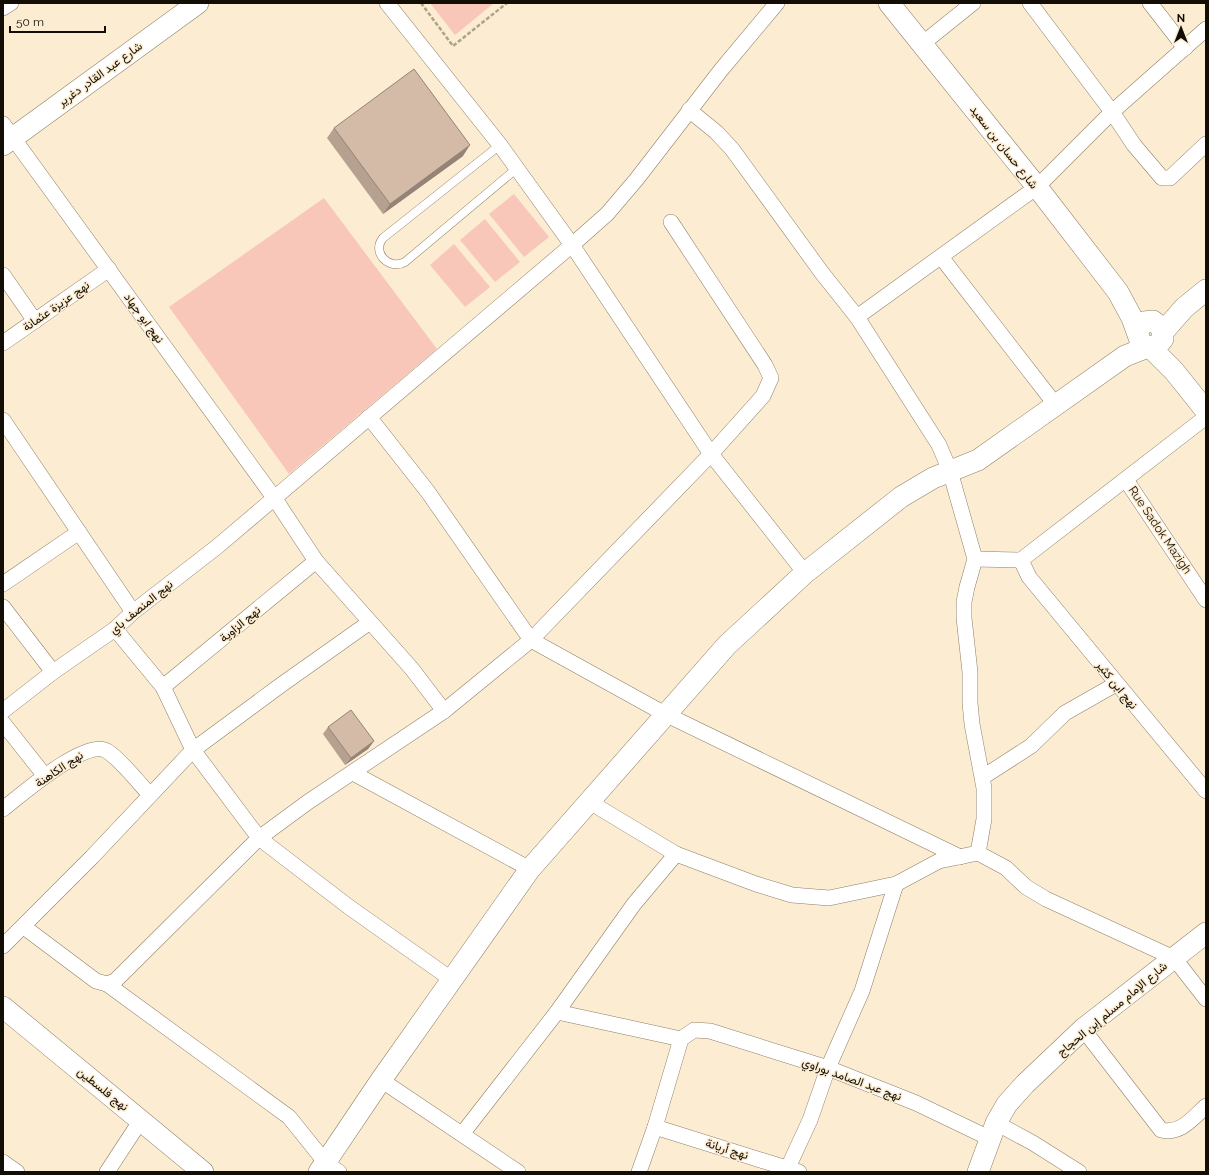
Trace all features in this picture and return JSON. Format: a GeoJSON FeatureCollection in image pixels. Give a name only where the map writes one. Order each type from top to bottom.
{"type":"FeatureCollection","features":[{"type":"Feature","properties":{"kind":"street"},"geometry":{"type":"LineString","coordinates":[[3,8],[11,3]]}},
{"type":"Feature","properties":{"kind":"street","name":"شارع عبد القادر دغرير"},"geometry":{"type":"LineString","coordinates":[[7,135],[198,3]]}},
{"type":"Feature","properties":{"kind":"street"},"geometry":{"type":"LineString","coordinates":[[387,3],[500,145],[572,245],[711,454],[805,574]]}},
{"type":"Feature","properties":{"kind":"street","name":"نهج المنصف باي"},"geometry":{"type":"LineString","coordinates":[[3,710],[52,672],[115,629],[134,612],[275,499],[607,214],[636,180],[688,110],[777,3]]}},
{"type":"Feature","properties":{"kind":"street","name":"شارع حسان بن سعيد"},"geometry":{"type":"LineString","coordinates":[[889,3],[1037,187],[1151,334],[1174,371],[1206,411]]}},
{"type":"Feature","properties":{"kind":"street"},"geometry":{"type":"LineString","coordinates":[[922,44],[973,3]]}},
{"type":"Feature","properties":{"kind":"street"},"geometry":{"type":"LineString","coordinates":[[1030,3],[1112,112],[1134,144],[1151,166],[1164,179],[1170,178],[1206,144]]}},
{"type":"Feature","properties":{"kind":"street"},"geometry":{"type":"LineString","coordinates":[[1150,3],[1185,48]]}},
{"type":"Feature","properties":{"kind":"street"},"geometry":{"type":"LineString","coordinates":[[858,317],[1037,187],[1112,112],[1206,29]]}},
{"type":"Feature","properties":{"kind":"street"},"geometry":{"type":"LineString","coordinates":[[688,110],[716,132],[732,149],[822,273],[858,317],[939,445],[950,471],[975,559],[965,595],[964,618],[970,672],[972,724],[983,777],[985,803],[978,853]]}},
{"type":"Feature","properties":{"kind":"street","name":"نهج ابو جهاد"},"geometry":{"type":"LineString","coordinates":[[7,135],[109,269],[275,499],[316,561],[412,669],[444,711]]}},
{"type":"Feature","properties":{"kind":"street"},"geometry":{"type":"LineString","coordinates":[[108,984],[115,981],[259,838],[308,802],[444,711],[532,640],[711,454],[763,396],[771,378],[766,364],[671,222]]}},
{"type":"Feature","properties":{"kind":"street"},"geometry":{"type":"LineString","coordinates":[[942,257],[1055,404]]}},
{"type":"Feature","properties":{"kind":"street","name":"نهج عزيزة عثمانة"},"geometry":{"type":"LineString","coordinates":[[3,343],[109,269]]}},
{"type":"Feature","properties":{"kind":"street"},"geometry":{"type":"LineString","coordinates":[[3,275],[35,321]]}},
{"type":"Feature","properties":{"kind":"street"},"geometry":{"type":"LineString","coordinates":[[24,927],[96,981],[108,984],[289,1117],[328,1169],[381,1080],[450,979],[530,869],[588,801],[727,645],[805,574],[901,497],[932,478],[978,460],[1055,404],[1125,356],[1132,346],[1151,334],[1206,290]]}},
{"type":"Feature","properties":{"kind":"street"},"geometry":{"type":"LineString","coordinates":[[369,417],[428,492],[532,640],[665,714],[960,857]]}},
{"type":"Feature","properties":{"kind":"street"},"geometry":{"type":"LineString","coordinates":[[975,559],[1021,560],[1206,417]]}},
{"type":"Feature","properties":{"kind":"street"},"geometry":{"type":"LineString","coordinates":[[3,420],[134,612]]}},
{"type":"Feature","properties":{"kind":"street","name":"Rue Sadok Mazigh"},"geometry":{"type":"LineString","coordinates":[[1126,480],[1206,600]]}},
{"type":"Feature","properties":{"kind":"street"},"geometry":{"type":"LineString","coordinates":[[3,584],[79,532]]}},
{"type":"Feature","properties":{"kind":"street","name":"نهج ابن كثير"},"geometry":{"type":"LineString","coordinates":[[1021,560],[1029,577],[1206,792]]}},
{"type":"Feature","properties":{"kind":"street","name":"نهج الزاوية"},"geometry":{"type":"LineString","coordinates":[[163,687],[316,561]]}},
{"type":"Feature","properties":{"kind":"street"},"geometry":{"type":"LineString","coordinates":[[3,607],[52,672]]}},
{"type":"Feature","properties":{"kind":"street"},"geometry":{"type":"LineString","coordinates":[[3,946],[24,927],[193,750],[281,684],[370,622]]}},
{"type":"Feature","properties":{"kind":"street"},"geometry":{"type":"LineString","coordinates":[[115,629],[163,687],[193,750],[259,838],[349,907],[450,979]]}},
{"type":"Feature","properties":{"kind":"street"},"geometry":{"type":"LineString","coordinates":[[983,777],[1030,746],[1066,713],[1116,684]]}},
{"type":"Feature","properties":{"kind":"street"},"geometry":{"type":"LineString","coordinates":[[3,723],[45,776]]}},
{"type":"Feature","properties":{"kind":"street","name":"نهج الكاهنة"},"geometry":{"type":"LineString","coordinates":[[4,808],[45,776],[85,751],[100,748],[111,754],[150,795]]}},
{"type":"Feature","properties":{"kind":"street"},"geometry":{"type":"LineString","coordinates":[[352,773],[530,869]]}},
{"type":"Feature","properties":{"kind":"street"},"geometry":{"type":"LineString","coordinates":[[588,801],[676,854],[756,884],[792,895],[829,898],[896,884],[939,861],[978,853],[1006,868],[1026,887],[1046,899],[1174,958],[1206,999]]}},
{"type":"Feature","properties":{"kind":"street"},"geometry":{"type":"LineString","coordinates":[[462,1134],[557,1012],[634,904],[676,854]]}},
{"type":"Feature","properties":{"kind":"street"},"geometry":{"type":"LineString","coordinates":[[791,1171],[828,1068],[862,992],[896,884]]}},
{"type":"Feature","properties":{"kind":"street","name":"شارع اﻹمام مسلم إبن الحجاج"},"geometry":{"type":"LineString","coordinates":[[978,1172],[993,1131],[1011,1099],[1083,1029],[1206,933]]}},
{"type":"Feature","properties":{"kind":"street","name":"نهج فلسطين"},"geometry":{"type":"LineString","coordinates":[[3,1007],[203,1172]]}},
{"type":"Feature","properties":{"kind":"street"},"geometry":{"type":"LineString","coordinates":[[557,1012],[681,1039],[655,1127],[639,1172]]}},
{"type":"Feature","properties":{"kind":"street"},"geometry":{"type":"LineString","coordinates":[[1083,1029],[1161,1130],[1171,1131],[1183,1127],[1206,1106]]}},
{"type":"Feature","properties":{"kind":"street","name":"نهج عبد الصامد بوراوي"},"geometry":{"type":"LineString","coordinates":[[681,1039],[694,1030],[710,1031],[828,1068],[916,1103],[993,1131],[1033,1143],[1079,1172]]}},
{"type":"Feature","properties":{"kind":"street"},"geometry":{"type":"LineString","coordinates":[[381,1080],[518,1172]]}},
{"type":"Feature","properties":{"kind":"street"},"geometry":{"type":"LineString","coordinates":[[108,1172],[141,1120]]}},
{"type":"Feature","properties":{"kind":"street","name":"نهج أريانة"},"geometry":{"type":"LineString","coordinates":[[655,1127],[791,1171]]}},
{"type":"Feature","properties":{"kind":"street"},"geometry":{"type":"LineString","coordinates":[[3,1162],[16,1172]]}},
{"type":"Feature","properties":{"kind":"lane"},"geometry":{"type":"LineString","coordinates":[[500,145],[383,238],[379,242],[378,247],[383,258],[390,265],[398,266],[405,262],[516,169]]}},
{"type":"Feature","properties":{"kind":"path"},"geometry":{"type":"LineString","coordinates":[[421,3],[453,46],[507,3]]}},
{"type":"Feature","properties":{"kind":"shaded area"},"geometry":{"type":"Polygon","coordinates":[[[430,3],[494,3],[455,35],[430,3]]]}},
{"type":"Feature","properties":{"kind":"shaded area"},"geometry":{"type":"Polygon","coordinates":[[[514,194],[549,237],[524,257],[489,214],[514,194]]]}},
{"type":"Feature","properties":{"kind":"shaded area"},"geometry":{"type":"Polygon","coordinates":[[[324,198],[437,349],[289,474],[169,307],[324,198]]]}},
{"type":"Feature","properties":{"kind":"shaded area"},"geometry":{"type":"Polygon","coordinates":[[[485,219],[520,262],[495,282],[460,240],[485,219]]]}},
{"type":"Feature","properties":{"kind":"shaded area"},"geometry":{"type":"Polygon","coordinates":[[[454,244],[490,287],[465,307],[430,265],[454,244]]]}},
{"type":"Feature","properties":{"kind":"building"},"geometry":{"type":"Polygon","coordinates":[[[414,69],[470,145],[390,204],[334,128],[414,69]]]}},
{"type":"Feature","properties":{"kind":"building"},"geometry":{"type":"Polygon","coordinates":[[[351,710],[374,741],[351,758],[328,727],[351,710]]]}}]}
